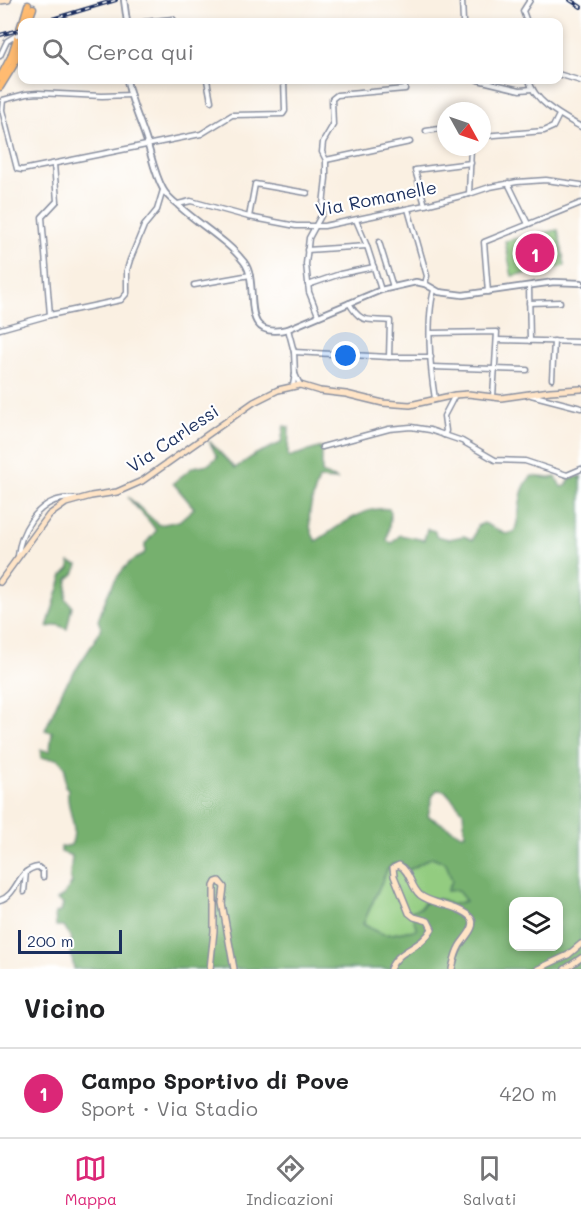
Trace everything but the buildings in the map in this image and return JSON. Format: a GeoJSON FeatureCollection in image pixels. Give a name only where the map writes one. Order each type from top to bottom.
{"type":"FeatureCollection","features":[{"type":"Feature","properties":{"kind":"highway"},"geometry":{"type":"LineString","coordinates":[[25,18],[30,7],[29,18]]}},
{"type":"Feature","properties":{"kind":"highway"},"geometry":{"type":"LineString","coordinates":[[0,78],[18,37]]}},
{"type":"Feature","properties":{"kind":"highway"},"geometry":{"type":"LineString","coordinates":[[0,87],[14,66],[18,54]]}},
{"type":"Feature","properties":{"kind":"main road"},"geometry":{"type":"LineString","coordinates":[[0,0],[8,0]]}},
{"type":"Feature","properties":{"kind":"main road"},"geometry":{"type":"LineString","coordinates":[[296,385],[383,403],[410,405],[455,394],[493,398],[581,389]]}},
{"type":"Feature","properties":{"kind":"main road","name":"Via Carlessi"},"geometry":{"type":"LineString","coordinates":[[0,582],[50,515],[66,503],[117,492],[142,481],[254,402],[270,393],[296,385]]}},
{"type":"Feature","properties":{"kind":"main road"},"geometry":{"type":"LineString","coordinates":[[390,969],[394,960],[407,950],[421,944],[432,929],[428,921],[409,913],[393,876],[393,868],[399,865],[409,874],[422,896],[456,909],[471,918],[470,931],[459,945],[452,969]]}},
{"type":"Feature","properties":{"kind":"main road"},"geometry":{"type":"LineString","coordinates":[[210,969],[214,930],[214,886],[219,881],[224,887],[222,903],[234,969]]}},
{"type":"Feature","properties":{"kind":"main road"},"geometry":{"type":"LineString","coordinates":[[538,969],[568,955],[581,945]]}},
{"type":"Feature","properties":{"kind":"main road"},"geometry":{"type":"LineString","coordinates":[[565,969],[581,958]]}},
{"type":"Feature","properties":{"kind":"street"},"geometry":{"type":"LineString","coordinates":[[124,0],[126,18]]}},
{"type":"Feature","properties":{"kind":"street"},"geometry":{"type":"LineString","coordinates":[[462,0],[463,18]]}},
{"type":"Feature","properties":{"kind":"street"},"geometry":{"type":"LineString","coordinates":[[525,18],[523,11],[530,0]]}},
{"type":"Feature","properties":{"kind":"street"},"geometry":{"type":"LineString","coordinates":[[0,56],[7,41],[18,35]]}},
{"type":"Feature","properties":{"kind":"street"},"geometry":{"type":"LineString","coordinates":[[563,76],[581,81]]}},
{"type":"Feature","properties":{"kind":"street"},"geometry":{"type":"LineString","coordinates":[[128,84],[163,190],[243,261],[251,275],[251,303],[256,321],[264,328],[273,331],[288,329],[381,290],[416,282],[445,294],[463,295],[554,282],[581,283]]}},
{"type":"Feature","properties":{"kind":"street"},"geometry":{"type":"LineString","coordinates":[[208,84],[211,100]]}},
{"type":"Feature","properties":{"kind":"street"},"geometry":{"type":"LineString","coordinates":[[131,95],[26,94],[3,100],[2,110],[17,168],[22,170],[201,134],[232,115],[283,114],[285,111],[284,84]]}},
{"type":"Feature","properties":{"kind":"street"},"geometry":{"type":"LineString","coordinates":[[318,315],[308,285],[307,250],[309,238],[322,214],[326,160],[322,152],[323,142],[332,128],[331,112],[334,97],[405,89],[405,84]]}},
{"type":"Feature","properties":{"kind":"street"},"geometry":{"type":"LineString","coordinates":[[495,84],[520,90],[532,89]]}},
{"type":"Feature","properties":{"kind":"street"},"geometry":{"type":"LineString","coordinates":[[530,84],[532,89],[559,115],[581,127]]}},
{"type":"Feature","properties":{"kind":"street"},"geometry":{"type":"LineString","coordinates":[[491,135],[544,131],[553,127],[559,115]]}},
{"type":"Feature","properties":{"kind":"street"},"geometry":{"type":"LineString","coordinates":[[426,131],[437,129]]}},
{"type":"Feature","properties":{"kind":"street"},"geometry":{"type":"LineString","coordinates":[[326,160],[410,142]]}},
{"type":"Feature","properties":{"kind":"street"},"geometry":{"type":"LineString","coordinates":[[469,194],[471,156]]}},
{"type":"Feature","properties":{"kind":"street"},"geometry":{"type":"LineString","coordinates":[[425,205],[415,170],[471,163]]}},
{"type":"Feature","properties":{"kind":"street"},"geometry":{"type":"LineString","coordinates":[[50,315],[42,217],[57,201],[54,164]]}},
{"type":"Feature","properties":{"kind":"street","name":"Via Romanelle"},"geometry":{"type":"LineString","coordinates":[[177,204],[191,201],[249,217],[296,226],[324,226],[425,205],[508,183],[546,180],[581,185]]}},
{"type":"Feature","properties":{"kind":"street"},"geometry":{"type":"LineString","coordinates":[[508,183],[528,224]]}},
{"type":"Feature","properties":{"kind":"street"},"geometry":{"type":"LineString","coordinates":[[249,217],[255,184],[307,193]]}},
{"type":"Feature","properties":{"kind":"street"},"geometry":{"type":"LineString","coordinates":[[0,329],[50,315],[121,300],[127,293],[127,270],[130,260],[144,226],[156,210],[163,190]]}},
{"type":"Feature","properties":{"kind":"street"},"geometry":{"type":"LineString","coordinates":[[489,292],[484,242],[581,203]]}},
{"type":"Feature","properties":{"kind":"street"},"geometry":{"type":"LineString","coordinates":[[408,208],[427,276],[425,284]]}},
{"type":"Feature","properties":{"kind":"street"},"geometry":{"type":"LineString","coordinates":[[356,219],[381,290]]}},
{"type":"Feature","properties":{"kind":"street"},"geometry":{"type":"LineString","coordinates":[[379,242],[393,287]]}},
{"type":"Feature","properties":{"kind":"street"},"geometry":{"type":"LineString","coordinates":[[307,250],[367,246]]}},
{"type":"Feature","properties":{"kind":"street"},"geometry":{"type":"LineString","coordinates":[[308,285],[340,274],[374,267]]}},
{"type":"Feature","properties":{"kind":"street"},"geometry":{"type":"LineString","coordinates":[[194,285],[251,275]]}},
{"type":"Feature","properties":{"kind":"street"},"geometry":{"type":"LineString","coordinates":[[529,286],[530,341]]}},
{"type":"Feature","properties":{"kind":"street"},"geometry":{"type":"LineString","coordinates":[[434,290],[430,306],[435,399]]}},
{"type":"Feature","properties":{"kind":"street"},"geometry":{"type":"LineString","coordinates":[[529,303],[560,302]]}},
{"type":"Feature","properties":{"kind":"street"},"geometry":{"type":"LineString","coordinates":[[349,303],[355,314],[362,319],[390,321],[389,357]]}},
{"type":"Feature","properties":{"kind":"street"},"geometry":{"type":"LineString","coordinates":[[288,329],[294,352],[296,385]]}},
{"type":"Feature","properties":{"kind":"street"},"geometry":{"type":"LineString","coordinates":[[431,333],[497,332],[493,398]]}},
{"type":"Feature","properties":{"kind":"street"},"geometry":{"type":"LineString","coordinates":[[497,340],[581,342]]}},
{"type":"Feature","properties":{"kind":"street"},"geometry":{"type":"LineString","coordinates":[[552,379],[554,341]]}},
{"type":"Feature","properties":{"kind":"street"},"geometry":{"type":"LineString","coordinates":[[294,352],[431,357]]}},
{"type":"Feature","properties":{"kind":"street"},"geometry":{"type":"LineString","coordinates":[[432,367],[527,370]]}},
{"type":"Feature","properties":{"kind":"street"},"geometry":{"type":"LineString","coordinates":[[444,435],[446,431],[444,416],[455,394]]}},
{"type":"Feature","properties":{"kind":"street"},"geometry":{"type":"LineString","coordinates":[[531,395],[581,408]]}},
{"type":"Feature","properties":{"kind":"street"},"geometry":{"type":"LineString","coordinates":[[322,447],[396,428],[411,427],[430,430],[470,445],[495,460],[525,461],[567,475],[581,469]]}},
{"type":"Feature","properties":{"kind":"street"},"geometry":{"type":"LineString","coordinates":[[18,557],[22,534],[41,510],[61,499],[80,499]]}},
{"type":"Feature","properties":{"kind":"street"},"geometry":{"type":"LineString","coordinates":[[0,900],[10,896],[26,872],[38,867],[43,871],[43,877]]}},
{"type":"Feature","properties":{"kind":"street"},"geometry":{"type":"LineString","coordinates":[[24,892],[26,872]]}},
{"type":"Feature","properties":{"kind":"green space"},"geometry":{"type":"Polygon","coordinates":[[[558,230],[565,266],[512,276],[505,241],[558,230]]]}},
{"type":"Feature","properties":{"kind":"green space"},"geometry":{"type":"Polygon","coordinates":[[[284,426],[289,427],[288,457],[322,447],[322,473],[338,480],[319,479],[309,518],[316,541],[360,514],[380,509],[389,509],[391,512],[387,541],[392,543],[400,535],[424,540],[427,529],[435,531],[436,536],[449,539],[464,536],[473,540],[477,526],[484,523],[506,534],[514,532],[521,495],[532,476],[556,477],[561,487],[566,486],[570,479],[581,476],[581,969],[74,969],[70,947],[72,939],[64,926],[56,926],[55,913],[61,912],[63,904],[57,900],[63,896],[72,883],[70,877],[72,856],[61,852],[61,847],[71,845],[74,831],[68,804],[68,789],[65,786],[65,767],[58,759],[41,758],[41,750],[50,751],[52,732],[45,730],[63,689],[101,628],[98,620],[110,589],[130,562],[145,552],[145,544],[156,531],[128,497],[159,525],[179,521],[194,508],[173,483],[193,467],[209,464],[217,457],[209,441],[235,468],[256,454],[281,443],[284,426]],[[437,790],[432,797],[428,816],[462,835],[465,834],[463,811],[445,791],[437,790]],[[432,857],[409,870],[401,864],[393,864],[387,870],[363,924],[385,934],[417,930],[411,911],[420,908],[431,898],[444,900],[451,905],[466,901],[457,890],[447,891],[452,881],[446,863],[432,857]]]}},
{"type":"Feature","properties":{"kind":"green space"},"geometry":{"type":"Polygon","coordinates":[[[69,562],[78,565],[74,574],[68,579],[66,599],[72,606],[67,629],[58,625],[47,627],[63,575],[70,568],[69,562]]]}},
{"type":"Feature","properties":{"kind":"green space"},"geometry":{"type":"Polygon","coordinates":[[[432,857],[446,863],[452,881],[466,901],[451,905],[425,901],[420,908],[417,930],[385,934],[363,924],[387,870],[393,864],[401,864],[409,870],[432,857]]]}},
{"type":"Feature","properties":{"kind":"railway"},"geometry":{"type":"LineString","coordinates":[[55,18],[116,0]]}},
{"type":"Feature","properties":{"kind":"railway"},"geometry":{"type":"LineString","coordinates":[[570,0],[581,7]]}},
{"type":"Feature","properties":{"kind":"railway"},"geometry":{"type":"LineString","coordinates":[[0,35],[18,30]]}},
{"type":"Feature","properties":{"kind":"place","name":"Campo Sportivo di Pove"},"geometry":{"type":"Point","coordinates":[535,253]}}]}
